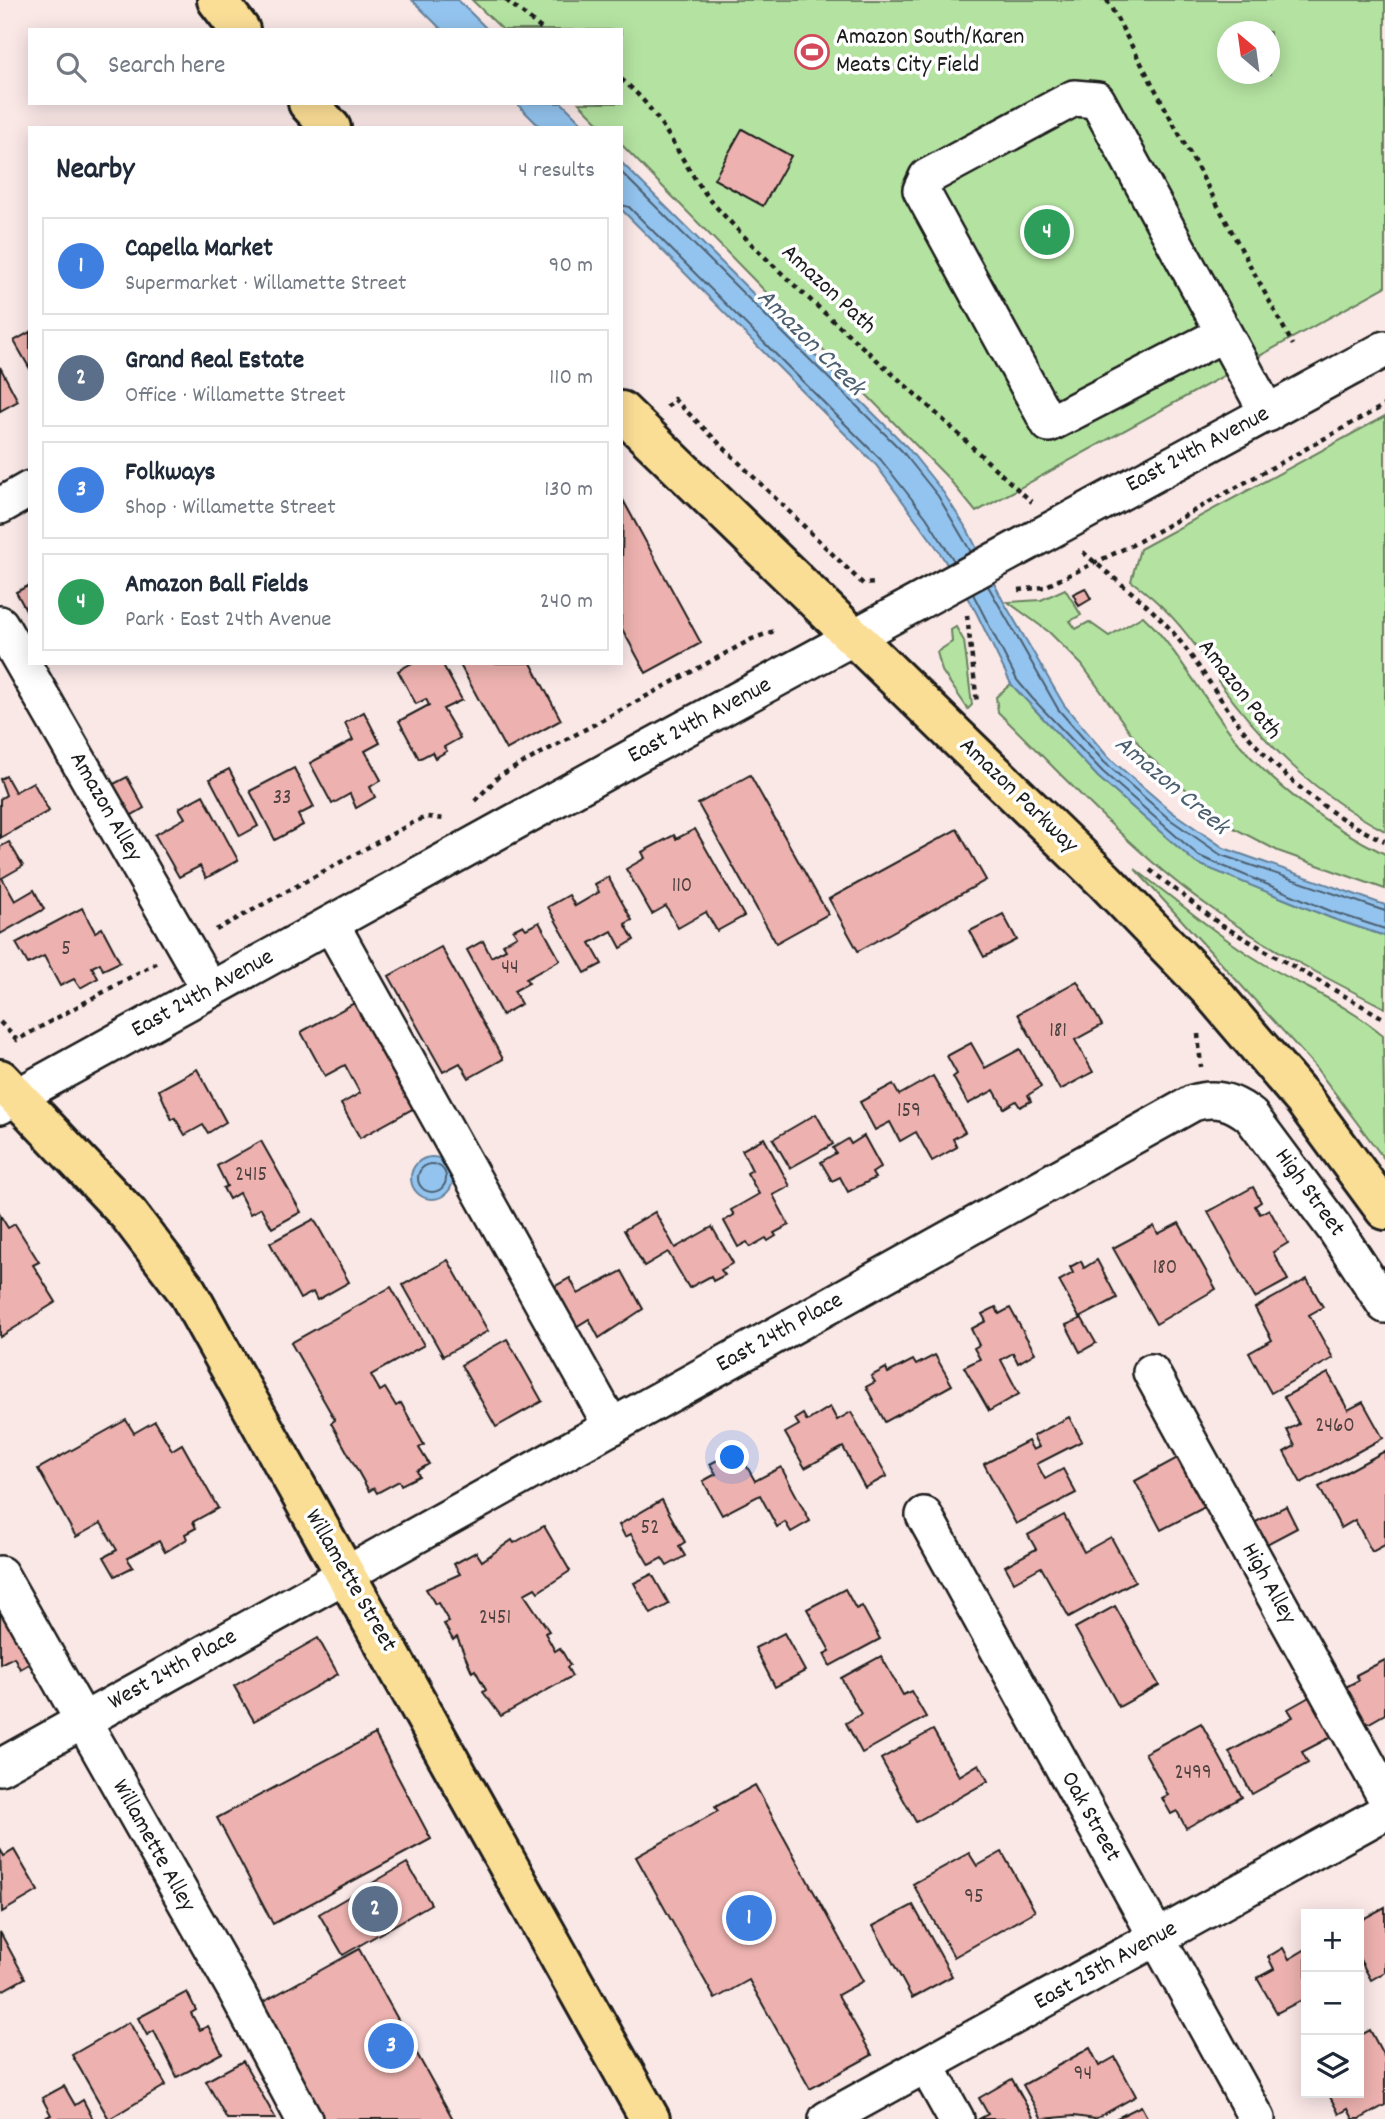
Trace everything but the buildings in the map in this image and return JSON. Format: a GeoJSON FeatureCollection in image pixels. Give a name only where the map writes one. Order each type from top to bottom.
{"type":"FeatureCollection","features":[{"type":"Feature","properties":{"kind":"main road"},"geometry":{"type":"LineString","coordinates":[[217,0],[238,28]]}},
{"type":"Feature","properties":{"kind":"main road"},"geometry":{"type":"LineString","coordinates":[[310,105],[329,126]]}},
{"type":"Feature","properties":{"kind":"main road","name":"Amazon Parkway"},"geometry":{"type":"LineString","coordinates":[[633,422],[1095,871],[1210,990],[1304,1100],[1385,1210]]}},
{"type":"Feature","properties":{"kind":"main road","name":"Willamette Street"},"geometry":{"type":"LineString","coordinates":[[5,1094],[129,1215],[176,1273],[650,2119]]}},
{"type":"Feature","properties":{"kind":"street"},"geometry":{"type":"LineString","coordinates":[[1223,334],[1049,424],[921,190],[927,177],[1074,98],[1097,100],[1268,414]]}},
{"type":"Feature","properties":{"kind":"street","name":"East 24th Avenue"},"geometry":{"type":"LineString","coordinates":[[5,1094],[210,990],[855,637],[960,597],[1268,414],[1385,349]]}},
{"type":"Feature","properties":{"kind":"street"},"geometry":{"type":"LineString","coordinates":[[0,506],[28,490]]}},
{"type":"Feature","properties":{"kind":"street","name":"Amazon Alley"},"geometry":{"type":"LineString","coordinates":[[0,624],[210,990]]}},
{"type":"Feature","properties":{"kind":"street"},"geometry":{"type":"LineString","coordinates":[[331,924],[612,1427]]}},
{"type":"Feature","properties":{"kind":"street","name":"East 24th Place"},"geometry":{"type":"LineString","coordinates":[[346,1573],[1183,1108],[1204,1100],[1216,1099]]}},
{"type":"Feature","properties":{"kind":"street","name":"High Street"},"geometry":{"type":"LineString","coordinates":[[1216,1099],[1242,1109],[1259,1124],[1335,1229],[1385,1305]]}},
{"type":"Feature","properties":{"kind":"street","name":"High Alley"},"geometry":{"type":"LineString","coordinates":[[1151,1372],[1385,1796]]}},
{"type":"Feature","properties":{"kind":"street","name":"Oak Street"},"geometry":{"type":"LineString","coordinates":[[924,1515],[1257,2119]]}},
{"type":"Feature","properties":{"kind":"street","name":"West 24th Place"},"geometry":{"type":"LineString","coordinates":[[0,1768],[346,1573]]}},
{"type":"Feature","properties":{"kind":"street","name":"Willamette Alley"},"geometry":{"type":"LineString","coordinates":[[0,1574],[236,1991],[304,2119]]}},
{"type":"Feature","properties":{"kind":"street","name":"East 25th Avenue"},"geometry":{"type":"LineString","coordinates":[[827,2119],[1385,1812]]}},
{"type":"Feature","properties":{"kind":"street"},"geometry":{"type":"LineString","coordinates":[[926,2065],[956,2119]]}},
{"type":"Feature","properties":{"kind":"path"},"geometry":{"type":"LineString","coordinates":[[506,0],[541,28]]}},
{"type":"Feature","properties":{"kind":"path"},"geometry":{"type":"LineString","coordinates":[[1107,0],[1293,345]]}},
{"type":"Feature","properties":{"kind":"path","name":"Amazon Path"},"geometry":{"type":"LineString","coordinates":[[623,81],[641,95],[664,124],[698,184],[719,210],[794,286],[1036,506]]}},
{"type":"Feature","properties":{"kind":"path"},"geometry":{"type":"LineString","coordinates":[[633,422],[674,399],[863,584],[875,582],[881,587]]}},
{"type":"Feature","properties":{"kind":"path"},"geometry":{"type":"LineString","coordinates":[[997,577],[1044,587],[1095,563],[1385,405]]}},
{"type":"Feature","properties":{"kind":"path","name":"Amazon Path"},"geometry":{"type":"LineString","coordinates":[[1077,547],[1150,608],[1172,632],[1245,731],[1284,772],[1329,810],[1385,841]]}},
{"type":"Feature","properties":{"kind":"path"},"geometry":{"type":"LineString","coordinates":[[960,597],[979,705]]}},
{"type":"Feature","properties":{"kind":"path"},"geometry":{"type":"LineString","coordinates":[[470,808],[485,788],[499,776],[774,631]]}},
{"type":"Feature","properties":{"kind":"path"},"geometry":{"type":"LineString","coordinates":[[762,635],[766,646]]}},
{"type":"Feature","properties":{"kind":"path"},"geometry":{"type":"LineString","coordinates":[[0,1022],[18,1040],[416,821],[428,817],[447,819]]}},
{"type":"Feature","properties":{"kind":"path"},"geometry":{"type":"LineString","coordinates":[[1140,862],[1221,925],[1385,1019]]}},
{"type":"Feature","properties":{"kind":"green space"},"geometry":{"type":"Polygon","coordinates":[[[472,0],[1385,0],[1385,287],[976,512],[949,479],[623,146],[623,126],[602,126],[581,105],[623,105],[623,28],[501,28],[472,0]]]}},
{"type":"Feature","properties":{"kind":"green space"},"geometry":{"type":"Polygon","coordinates":[[[1385,416],[1385,831],[1336,801],[1273,747],[1218,681],[1223,671],[1214,659],[1204,658],[1171,616],[1131,581],[1140,549],[1385,416]]]}},
{"type":"Feature","properties":{"kind":"green space"},"geometry":{"type":"Polygon","coordinates":[[[1065,589],[1081,615],[1070,621],[1076,629],[1089,622],[1109,636],[1143,616],[1176,654],[1215,712],[1251,758],[1304,805],[1344,832],[1385,854],[1385,889],[1278,851],[1224,823],[1146,754],[1082,665],[1049,632],[1008,602],[1041,600],[1065,589]]]}},
{"type":"Feature","properties":{"kind":"green space"},"geometry":{"type":"Polygon","coordinates":[[[956,627],[964,641],[972,705],[968,709],[942,671],[937,652],[952,642],[951,630],[956,627]]]}},
{"type":"Feature","properties":{"kind":"green space"},"geometry":{"type":"Polygon","coordinates":[[[1011,684],[1098,777],[1196,863],[1331,918],[1385,936],[1385,1008],[1255,937],[1214,910],[1156,865],[1102,816],[998,712],[996,697],[1011,684]]]}},
{"type":"Feature","properties":{"kind":"green space"},"geometry":{"type":"Polygon","coordinates":[[[1135,869],[1214,931],[1279,973],[1340,1005],[1383,1035],[1385,1160],[1313,1064],[1135,869]]]}},
{"type":"Feature","properties":{"kind":"water"},"geometry":{"type":"Polygon","coordinates":[[[412,0],[458,0],[486,28],[440,28],[412,0]]]}},
{"type":"Feature","properties":{"kind":"water"},"geometry":{"type":"Polygon","coordinates":[[[518,105],[564,105],[585,126],[539,126],[518,105]]]}},
{"type":"Feature","properties":{"kind":"water"},"geometry":{"type":"Polygon","coordinates":[[[623,164],[907,447],[943,492],[968,531],[1002,599],[1064,705],[1108,757],[1172,812],[1224,848],[1385,905],[1385,936],[1331,918],[1196,863],[1098,777],[1011,684],[976,612],[937,548],[876,465],[623,211],[623,164]]]}},
{"type":"Feature","properties":{"kind":"water"},"geometry":{"type":"Polygon","coordinates":[[[432,1157],[447,1163],[453,1178],[447,1193],[432,1199],[417,1193],[411,1178],[417,1163],[432,1157]]]}},
{"type":"Feature","properties":{"kind":"place","name":"Amazon South/Karen Meats City Field"},"geometry":{"type":"Point","coordinates":[812,52]}},
{"type":"Feature","properties":{"kind":"place","name":"Amazon Ball Fields"},"geometry":{"type":"Point","coordinates":[1047,232]}},
{"type":"Feature","properties":{"kind":"place","name":"Grand Real Estate"},"geometry":{"type":"Point","coordinates":[375,1909]}},
{"type":"Feature","properties":{"kind":"place","name":"Capella Market"},"geometry":{"type":"Point","coordinates":[749,1918]}},
{"type":"Feature","properties":{"kind":"place","name":"Folkways"},"geometry":{"type":"Point","coordinates":[391,2046]}},
{"type":"Feature","properties":{"kind":"water label","name":"Amazon Creek"},"geometry":{"type":"Point","coordinates":[810,343]}},
{"type":"Feature","properties":{"kind":"water label","name":"Amazon Creek"},"geometry":{"type":"Point","coordinates":[1171,786]}}]}
